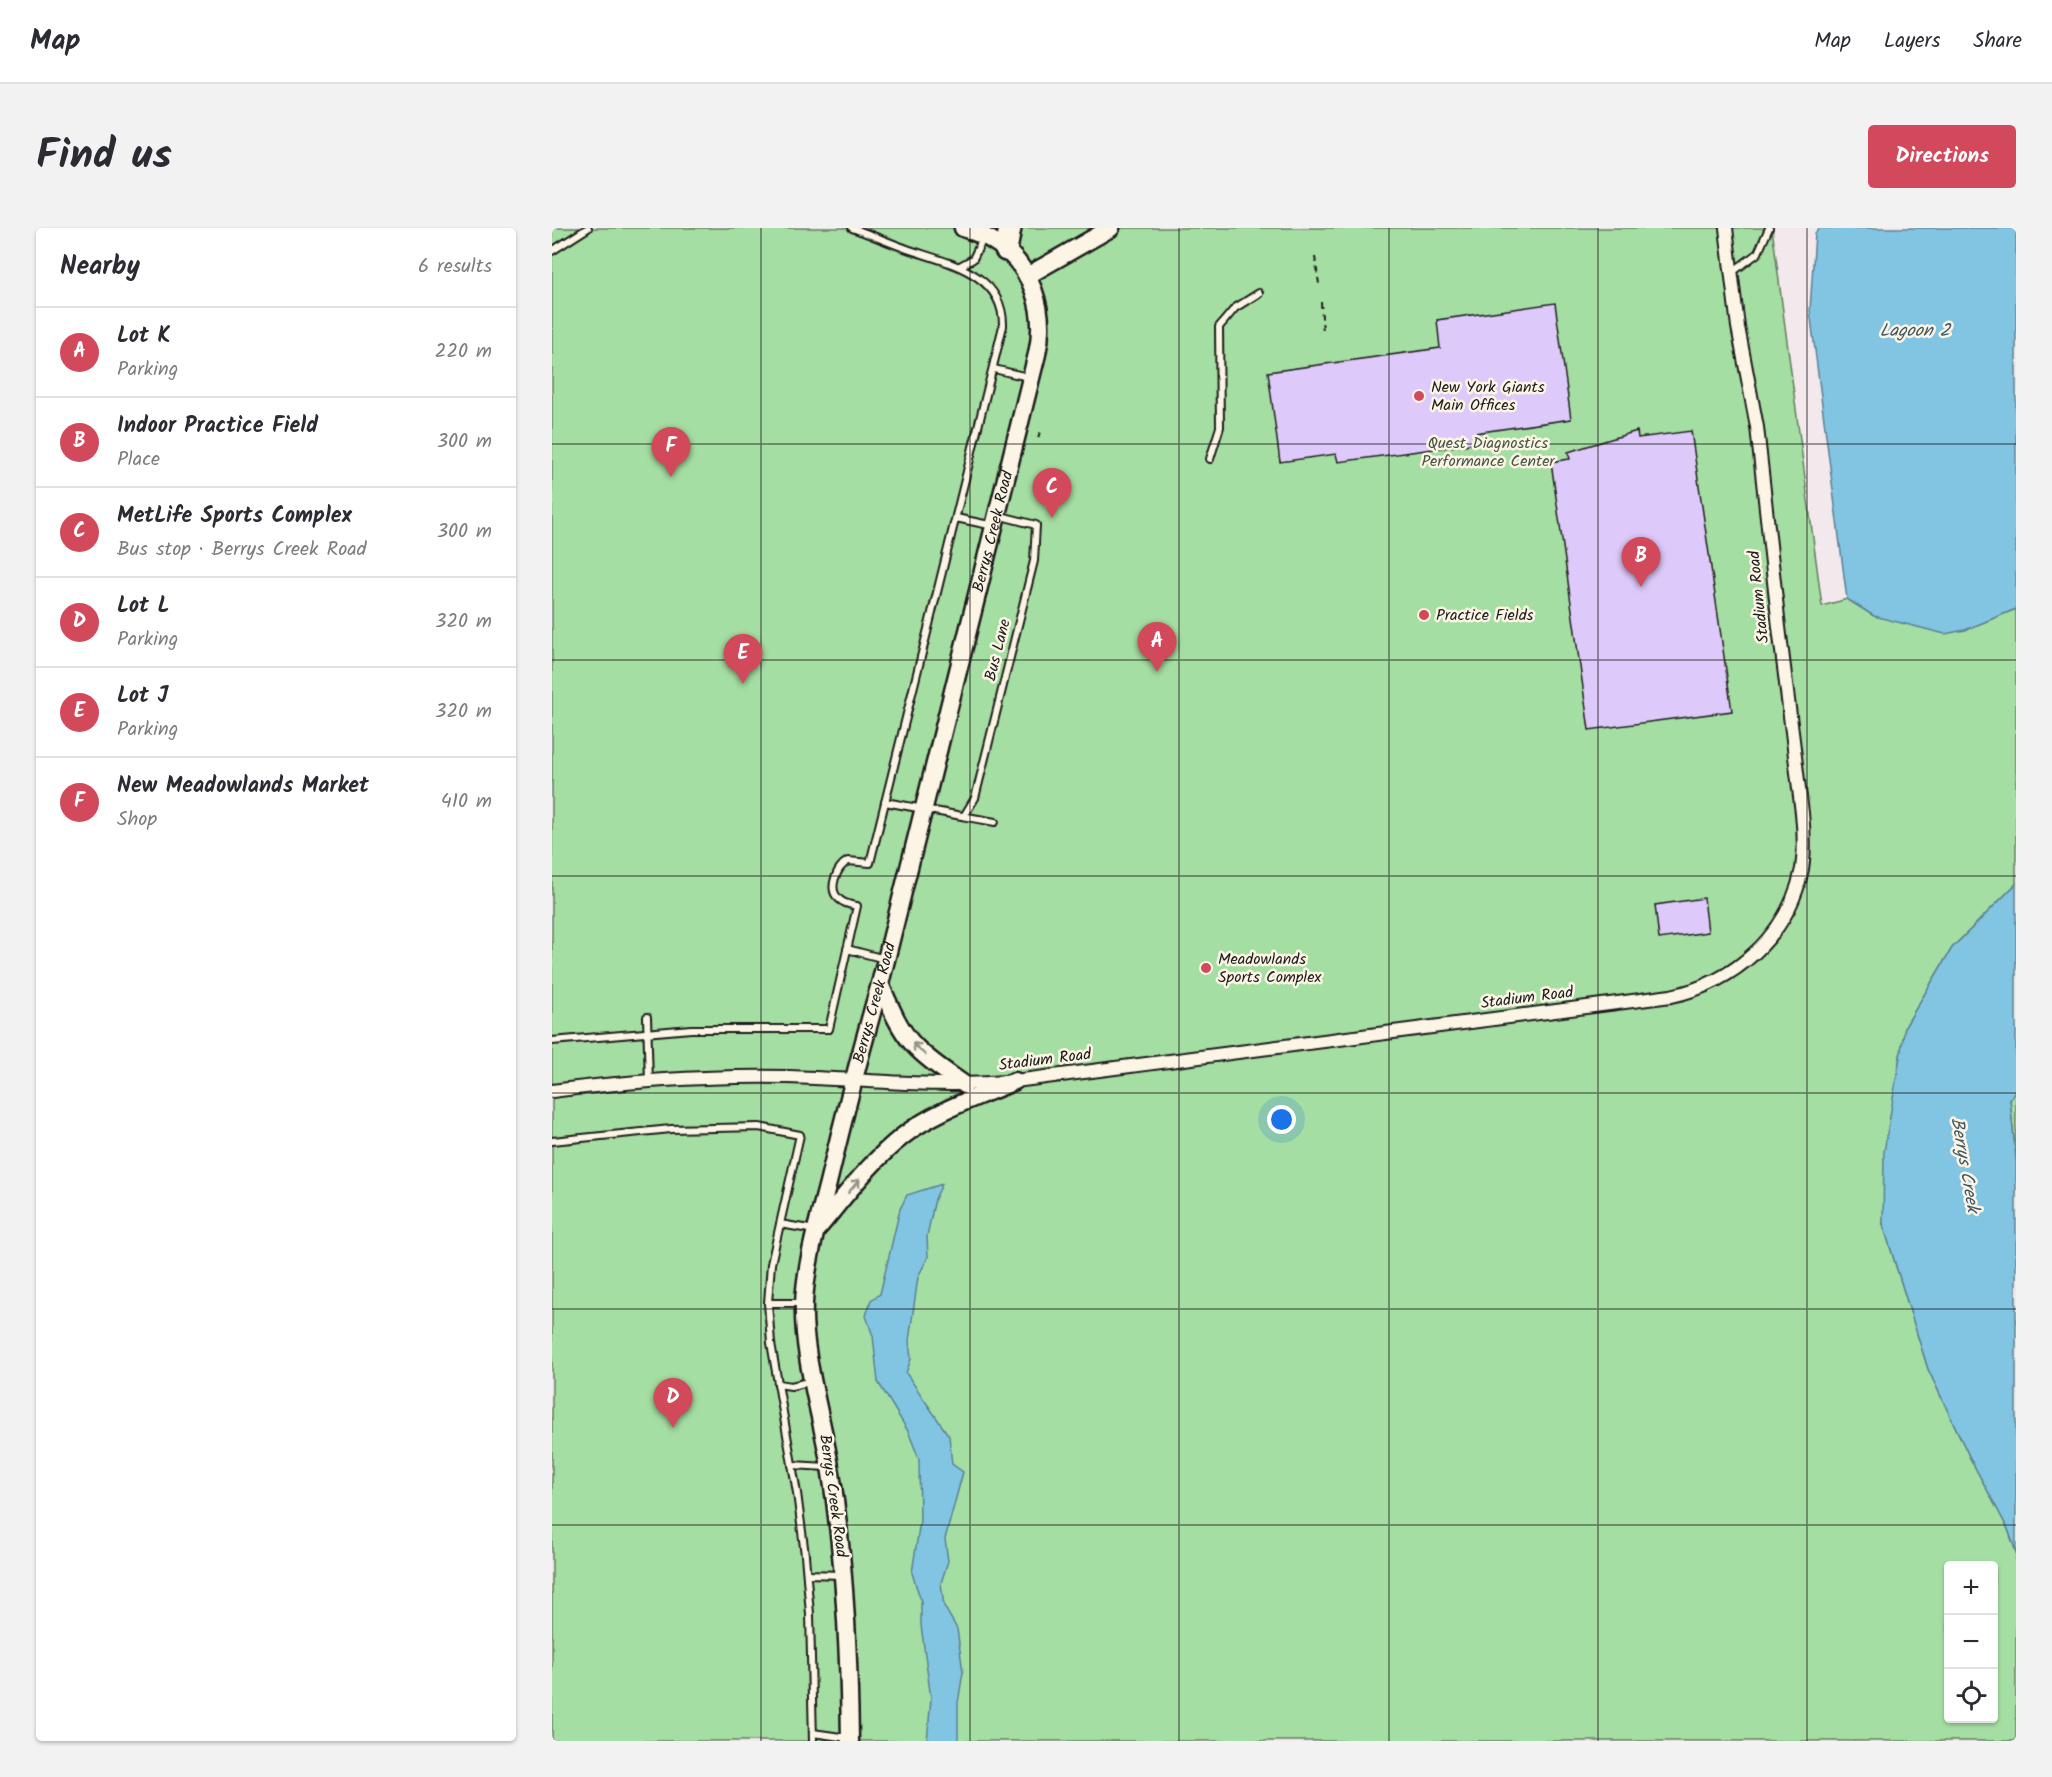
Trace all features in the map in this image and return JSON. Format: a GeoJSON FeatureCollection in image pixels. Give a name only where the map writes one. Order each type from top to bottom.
{"type":"FeatureCollection","features":[{"type":"Feature","properties":{"kind":"highway"},"geometry":{"type":"LineString","coordinates":[[1005,250],[1010,228]]}},
{"type":"Feature","properties":{"kind":"street"},"geometry":{"type":"LineString","coordinates":[[963,228],[984,236],[1005,250],[1027,276],[1111,228]]}},
{"type":"Feature","properties":{"kind":"street","name":"Stadium Road"},"geometry":{"type":"LineString","coordinates":[[552,1091],[649,1081],[752,1077],[965,1085],[1015,1081],[1671,996],[1697,990],[1736,969],[1759,950],[1776,927],[1795,891],[1802,862],[1804,827],[1757,427],[1731,273],[1726,228]]}},
{"type":"Feature","properties":{"kind":"street","name":"Berrys Creek Road"},"geometry":{"type":"LineString","coordinates":[[850,1740],[844,1575],[831,1467],[813,1381],[804,1303],[816,1230],[853,1080],[880,984],[1039,346],[1040,315],[1027,276]]}},
{"type":"Feature","properties":{"kind":"street"},"geometry":{"type":"LineString","coordinates":[[880,984],[902,1028],[913,1044],[929,1059],[965,1085]]}},
{"type":"Feature","properties":{"kind":"street"},"geometry":{"type":"LineString","coordinates":[[816,1230],[874,1163],[904,1135],[945,1112],[1015,1081]]}},
{"type":"Feature","properties":{"kind":"lane"},"geometry":{"type":"LineString","coordinates":[[552,251],[588,228]]}},
{"type":"Feature","properties":{"kind":"lane"},"geometry":{"type":"LineString","coordinates":[[552,1041],[647,1032],[746,1028],[829,1029],[857,906],[837,898],[833,890],[835,880],[840,867],[848,861],[870,863],[1003,333],[1002,309],[989,286],[978,276],[960,266],[852,228]]}},
{"type":"Feature","properties":{"kind":"lane"},"geometry":{"type":"LineString","coordinates":[[1731,273],[1758,253],[1769,228]]}},
{"type":"Feature","properties":{"kind":"lane"},"geometry":{"type":"LineString","coordinates":[[960,266],[973,260],[984,236]]}},
{"type":"Feature","properties":{"kind":"lane"},"geometry":{"type":"LineString","coordinates":[[1210,459],[1220,427],[1219,327],[1235,308],[1259,293]]}},
{"type":"Feature","properties":{"kind":"lane"},"geometry":{"type":"LineString","coordinates":[[994,369],[1031,378]]}},
{"type":"Feature","properties":{"kind":"lane"},"geometry":{"type":"LineString","coordinates":[[956,518],[996,521]]}},
{"type":"Feature","properties":{"kind":"lane","name":"Bus Lane"},"geometry":{"type":"LineString","coordinates":[[964,816],[975,798],[1034,561],[1036,525],[996,521]]}},
{"type":"Feature","properties":{"kind":"lane"},"geometry":{"type":"LineString","coordinates":[[885,802],[995,822]]}},
{"type":"Feature","properties":{"kind":"lane"},"geometry":{"type":"LineString","coordinates":[[848,949],[885,959]]}},
{"type":"Feature","properties":{"kind":"lane"},"geometry":{"type":"LineString","coordinates":[[647,1017],[649,1081]]}},
{"type":"Feature","properties":{"kind":"lane"},"geometry":{"type":"LineString","coordinates":[[552,1141],[671,1129],[759,1127],[800,1135],[771,1264],[768,1303],[771,1343],[800,1514],[807,1574],[813,1741]]}},
{"type":"Feature","properties":{"kind":"lane"},"geometry":{"type":"LineString","coordinates":[[780,1224],[816,1230]]}},
{"type":"Feature","properties":{"kind":"lane"},"geometry":{"type":"LineString","coordinates":[[768,1303],[804,1303]]}},
{"type":"Feature","properties":{"kind":"lane"},"geometry":{"type":"LineString","coordinates":[[778,1384],[791,1386],[813,1381]]}},
{"type":"Feature","properties":{"kind":"lane"},"geometry":{"type":"LineString","coordinates":[[792,1465],[831,1467]]}},
{"type":"Feature","properties":{"kind":"lane"},"geometry":{"type":"LineString","coordinates":[[807,1574],[844,1575]]}},
{"type":"Feature","properties":{"kind":"lane"},"geometry":{"type":"LineString","coordinates":[[813,1733],[850,1740]]}},
{"type":"Feature","properties":{"kind":"path"},"geometry":{"type":"LineString","coordinates":[[1316,256],[1319,284]]}},
{"type":"Feature","properties":{"kind":"path"},"geometry":{"type":"LineString","coordinates":[[1321,302],[1323,333]]}},
{"type":"Feature","properties":{"kind":"path"},"geometry":{"type":"LineString","coordinates":[[1038,438],[1041,429]]}},
{"type":"Feature","properties":{"kind":"green space","name":"Meadowlands Sports Complex"},"geometry":{"type":"Polygon","coordinates":[[[552,228],[1772,228],[1822,606],[1847,599],[1874,616],[1965,630],[2016,609],[2016,884],[1952,948],[1905,1027],[1896,1081],[1883,1224],[1928,1369],[1970,1458],[2008,1529],[2016,1552],[2016,1741],[552,1741],[552,228]]]}},
{"type":"Feature","properties":{"kind":"green space"},"geometry":{"type":"Polygon","coordinates":[[[2016,1090],[2016,1160],[2010,1100],[2016,1090]]]}},
{"type":"Feature","properties":{"kind":"water","name":"Lagoon 2"},"geometry":{"type":"Polygon","coordinates":[[[1820,228],[2016,228],[2016,609],[1965,630],[1945,634],[1874,616],[1847,599],[1810,311],[1815,233],[1820,228]]]}},
{"type":"Feature","properties":{"kind":"water","name":"Berrys Creek"},"geometry":{"type":"Polygon","coordinates":[[[2016,884],[2016,1090],[2010,1100],[2016,1160],[2016,1552],[2008,1529],[1970,1458],[1928,1369],[1883,1224],[1884,1152],[1905,1027],[1952,948],[2016,884]]]}},
{"type":"Feature","properties":{"kind":"water"},"geometry":{"type":"Polygon","coordinates":[[[942,1184],[935,1199],[927,1236],[928,1257],[918,1277],[909,1341],[911,1359],[906,1373],[949,1436],[952,1464],[963,1472],[945,1539],[948,1561],[941,1583],[944,1606],[957,1629],[963,1672],[958,1703],[958,1741],[927,1741],[931,1699],[921,1625],[921,1601],[912,1573],[920,1521],[919,1459],[908,1431],[878,1382],[873,1336],[866,1316],[871,1300],[880,1294],[900,1209],[907,1195],[942,1184]]]}},
{"type":"Feature","properties":{"kind":"building","name":"New York Giants Main Offices"},"geometry":{"type":"Polygon","coordinates":[[[1555,303],[1571,419],[1475,433],[1477,443],[1338,462],[1336,454],[1280,462],[1268,372],[1440,348],[1437,320],[1555,303]]]}},
{"type":"Feature","properties":{"kind":"building"},"geometry":{"type":"Polygon","coordinates":[[[1637,431],[1638,438],[1691,431],[1732,711],[1589,730],[1551,462],[1570,459],[1568,452],[1637,431]]]}},
{"type":"Feature","properties":{"kind":"building"},"geometry":{"type":"Polygon","coordinates":[[[1704,898],[1708,932],[1659,939],[1655,905],[1704,898]]]}},
{"type":"Feature","properties":{"kind":"place","name":"New York Giants Main Offices"},"geometry":{"type":"Point","coordinates":[1419,396]}},
{"type":"Feature","properties":{"kind":"place","name":"New Meadowlands Market"},"geometry":{"type":"Point","coordinates":[671,477]}},
{"type":"Feature","properties":{"kind":"place","name":"MetLife Sports Complex"},"geometry":{"type":"Point","coordinates":[1052,518]}},
{"type":"Feature","properties":{"kind":"place","name":"Indoor Practice Field"},"geometry":{"type":"Point","coordinates":[1641,587]}},
{"type":"Feature","properties":{"kind":"place","name":"Practice Fields"},"geometry":{"type":"Point","coordinates":[1424,615]}},
{"type":"Feature","properties":{"kind":"place","name":"Lot K"},"geometry":{"type":"Point","coordinates":[1157,672]}},
{"type":"Feature","properties":{"kind":"place","name":"Lot J"},"geometry":{"type":"Point","coordinates":[743,684]}},
{"type":"Feature","properties":{"kind":"place","name":"Meadowlands Sports Complex"},"geometry":{"type":"Point","coordinates":[1206,968]}},
{"type":"Feature","properties":{"kind":"place","name":"Lot L"},"geometry":{"type":"Point","coordinates":[673,1428]}},
{"type":"Feature","properties":{"kind":"park label","name":"Quest Diagnostics Performance Center"},"geometry":{"type":"Point","coordinates":[1488,452]}}]}
